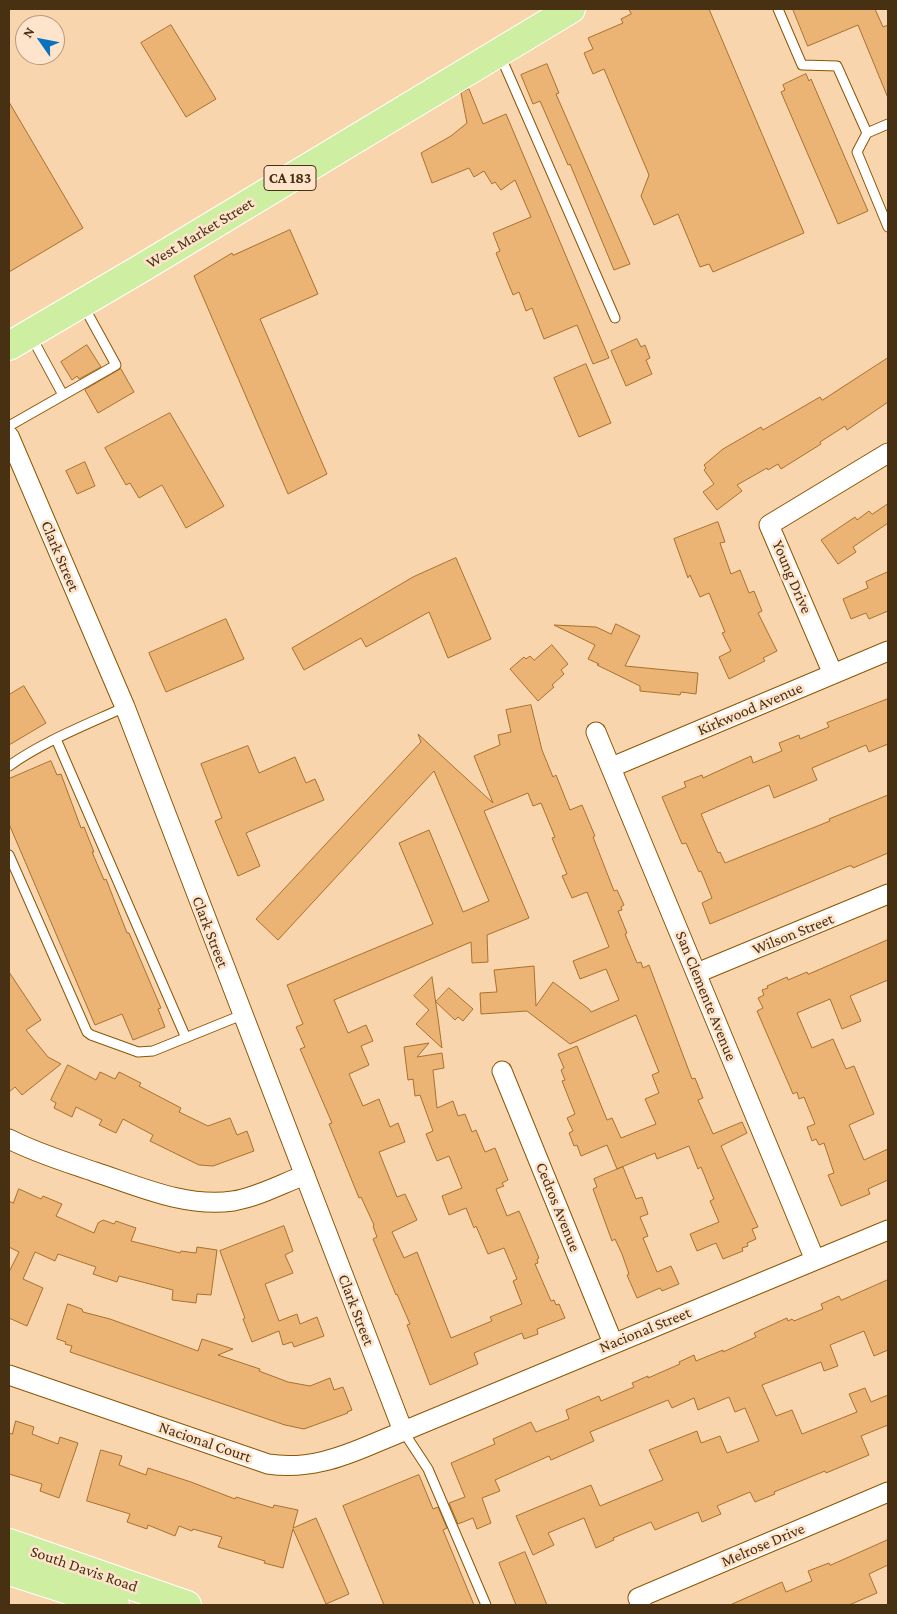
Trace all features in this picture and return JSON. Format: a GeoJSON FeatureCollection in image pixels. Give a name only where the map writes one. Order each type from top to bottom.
{"type":"FeatureCollection","features":[{"type":"Feature","properties":{"kind":"main road","name":"West Market Street"},"geometry":{"type":"LineString","coordinates":[[19,340],[571,9]]}},
{"type":"Feature","properties":{"kind":"main road","name":"South Davis Road"},"geometry":{"type":"LineString","coordinates":[[9,1542],[186,1605]]}},
{"type":"Feature","properties":{"kind":"main road","name":"South Davis Road"},"geometry":{"type":"LineString","coordinates":[[9,1571],[115,1605]]}},
{"type":"Feature","properties":{"kind":"street","name":"Clark Street"},"geometry":{"type":"LineString","coordinates":[[9,436],[125,707],[403,1431]]}},
{"type":"Feature","properties":{"kind":"street","name":"Young Drive"},"geometry":{"type":"LineString","coordinates":[[833,674],[769,524],[888,454]]}},
{"type":"Feature","properties":{"kind":"street","name":"Kirkwood Avenue"},"geometry":{"type":"LineString","coordinates":[[612,767],[888,651]]}},
{"type":"Feature","properties":{"kind":"street","name":"San Clemente Avenue"},"geometry":{"type":"LineString","coordinates":[[596,732],[816,1260]]}},
{"type":"Feature","properties":{"kind":"street","name":"Wilson Street"},"geometry":{"type":"LineString","coordinates":[[697,973],[888,894]]}},
{"type":"Feature","properties":{"kind":"street","name":"Cedros Avenue"},"geometry":{"type":"LineString","coordinates":[[502,1071],[613,1343]]}},
{"type":"Feature","properties":{"kind":"street"},"geometry":{"type":"LineString","coordinates":[[9,1139],[33,1150],[134,1184],[178,1198],[198,1201],[214,1202],[248,1198],[305,1175]]}},
{"type":"Feature","properties":{"kind":"street","name":"Nacional Street"},"geometry":{"type":"LineString","coordinates":[[403,1431],[888,1230]]}},
{"type":"Feature","properties":{"kind":"street","name":"Nacional Court"},"geometry":{"type":"LineString","coordinates":[[9,1375],[244,1456],[283,1467],[309,1465],[342,1457],[403,1431]]}},
{"type":"Feature","properties":{"kind":"street","name":"Melrose Drive"},"geometry":{"type":"LineString","coordinates":[[640,1602],[888,1492]]}},
{"type":"Feature","properties":{"kind":"lane"},"geometry":{"type":"LineString","coordinates":[[778,9],[802,65],[837,66],[867,133]]}},
{"type":"Feature","properties":{"kind":"lane"},"geometry":{"type":"LineString","coordinates":[[498,52],[615,318]]}},
{"type":"Feature","properties":{"kind":"lane"},"geometry":{"type":"LineString","coordinates":[[888,124],[867,133],[857,152],[888,227]]}},
{"type":"Feature","properties":{"kind":"lane"},"geometry":{"type":"LineString","coordinates":[[9,426],[116,365],[82,303]]}},
{"type":"Feature","properties":{"kind":"lane"},"geometry":{"type":"LineString","coordinates":[[19,340],[63,395]]}},
{"type":"Feature","properties":{"kind":"lane"},"geometry":{"type":"LineString","coordinates":[[9,766],[23,756],[56,739],[125,707]]}},
{"type":"Feature","properties":{"kind":"lane"},"geometry":{"type":"LineString","coordinates":[[56,739],[186,1038]]}},
{"type":"Feature","properties":{"kind":"lane"},"geometry":{"type":"LineString","coordinates":[[9,855],[88,1032],[138,1052],[145,1052],[153,1051],[242,1014]]}},
{"type":"Feature","properties":{"kind":"lane"},"geometry":{"type":"LineString","coordinates":[[403,1431],[428,1468],[486,1605]]}},
{"type":"Feature","properties":{"kind":"building"},"geometry":{"type":"Polygon","coordinates":[[[629,9],[709,9],[804,233],[713,272],[709,264],[700,267],[678,214],[654,225],[641,196],[649,175],[604,69],[593,74],[584,53],[593,49],[588,38],[623,23],[621,19],[631,14],[629,9]]]}},
{"type":"Feature","properties":{"kind":"building"},"geometry":{"type":"Polygon","coordinates":[[[793,9],[875,9],[883,27],[888,25],[888,98],[858,25],[808,46],[793,9]]]}},
{"type":"Feature","properties":{"kind":"building"},"geometry":{"type":"Polygon","coordinates":[[[171,25],[216,99],[186,117],[141,43],[171,25]]]}},
{"type":"Feature","properties":{"kind":"building"},"geometry":{"type":"Polygon","coordinates":[[[547,64],[559,93],[556,94],[630,264],[614,270],[570,164],[568,165],[540,101],[533,104],[521,75],[547,64]]]}},
{"type":"Feature","properties":{"kind":"building"},"geometry":{"type":"Polygon","coordinates":[[[806,74],[809,81],[811,79],[868,211],[838,224],[781,92],[785,90],[783,85],[806,74]]]}},
{"type":"Feature","properties":{"kind":"building"},"geometry":{"type":"Polygon","coordinates":[[[469,89],[483,124],[506,114],[609,358],[593,364],[577,325],[544,339],[532,308],[526,311],[519,292],[513,295],[496,253],[500,251],[493,233],[531,217],[515,180],[501,190],[495,182],[492,184],[484,171],[474,177],[469,168],[432,183],[421,153],[451,136],[467,123],[461,93],[469,89]]]}},
{"type":"Feature","properties":{"kind":"building"},"geometry":{"type":"Polygon","coordinates":[[[9,102],[83,228],[9,272],[9,102]]]}},
{"type":"Feature","properties":{"kind":"building"},"geometry":{"type":"Polygon","coordinates":[[[290,230],[318,294],[260,319],[327,474],[288,494],[194,276],[232,253],[233,255],[290,230]]]}},
{"type":"Feature","properties":{"kind":"building"},"geometry":{"type":"Polygon","coordinates":[[[637,339],[641,347],[645,345],[650,358],[646,360],[652,374],[626,386],[611,351],[637,339]]]}},
{"type":"Feature","properties":{"kind":"building"},"geometry":{"type":"Polygon","coordinates":[[[87,345],[101,367],[79,379],[77,376],[72,380],[61,362],[87,345]]]}},
{"type":"Feature","properties":{"kind":"building"},"geometry":{"type":"Polygon","coordinates":[[[888,358],[888,402],[847,430],[845,426],[820,442],[821,444],[781,469],[778,464],[768,470],[767,468],[737,485],[742,491],[717,510],[703,492],[714,484],[704,470],[706,468],[704,465],[723,449],[761,427],[763,430],[820,397],[822,400],[888,358]]]}},
{"type":"Feature","properties":{"kind":"building"},"geometry":{"type":"Polygon","coordinates":[[[586,364],[611,423],[579,437],[554,378],[586,364]]]}},
{"type":"Feature","properties":{"kind":"building"},"geometry":{"type":"Polygon","coordinates":[[[121,369],[134,392],[98,413],[85,390],[121,369]]]}},
{"type":"Feature","properties":{"kind":"building"},"geometry":{"type":"Polygon","coordinates":[[[170,413],[224,506],[186,528],[162,485],[139,498],[130,483],[126,485],[105,448],[170,413]]]}},
{"type":"Feature","properties":{"kind":"building"},"geometry":{"type":"Polygon","coordinates":[[[85,462],[95,486],[77,494],[66,471],[85,462]]]}},
{"type":"Feature","properties":{"kind":"building"},"geometry":{"type":"Polygon","coordinates":[[[888,504],[888,523],[853,547],[856,552],[838,564],[821,540],[855,517],[857,520],[869,511],[872,514],[888,504]]]}},
{"type":"Feature","properties":{"kind":"building"},"geometry":{"type":"Polygon","coordinates":[[[718,522],[725,542],[720,543],[731,574],[740,570],[749,593],[754,591],[762,611],[758,613],[777,651],[763,658],[765,661],[729,679],[719,657],[731,651],[722,633],[725,632],[709,593],[700,597],[690,575],[688,578],[674,539],[718,522]]]}},
{"type":"Feature","properties":{"kind":"building"},"geometry":{"type":"Polygon","coordinates":[[[456,558],[491,639],[448,658],[429,612],[366,647],[361,638],[304,670],[292,648],[413,577],[456,558]]]}},
{"type":"Feature","properties":{"kind":"building"},"geometry":{"type":"Polygon","coordinates":[[[888,572],[888,611],[869,619],[866,613],[851,619],[843,599],[868,588],[866,582],[888,572]]]}},
{"type":"Feature","properties":{"kind":"building"},"geometry":{"type":"Polygon","coordinates":[[[226,619],[244,659],[166,692],[149,653],[226,619]]]}},
{"type":"Feature","properties":{"kind":"building"},"geometry":{"type":"Polygon","coordinates":[[[616,624],[640,636],[625,666],[698,673],[696,694],[681,692],[680,695],[640,691],[640,686],[588,659],[595,645],[554,625],[596,627],[611,634],[616,624]]]}},
{"type":"Feature","properties":{"kind":"building"},"geometry":{"type":"Polygon","coordinates":[[[552,645],[568,664],[561,670],[564,674],[552,685],[554,687],[538,701],[510,669],[524,657],[526,659],[530,656],[534,660],[552,645]]]}},
{"type":"Feature","properties":{"kind":"building"},"geometry":{"type":"Polygon","coordinates":[[[24,686],[46,723],[9,745],[9,695],[24,686]]]}},
{"type":"Feature","properties":{"kind":"building"},"geometry":{"type":"Polygon","coordinates":[[[888,699],[888,744],[869,752],[866,745],[812,768],[817,780],[774,798],[769,785],[701,814],[718,853],[720,852],[725,863],[830,821],[829,819],[888,795],[888,853],[853,868],[849,866],[710,924],[702,903],[712,898],[701,871],[699,872],[686,843],[682,844],[662,797],[686,787],[684,782],[702,775],[703,778],[751,756],[753,763],[782,751],[779,743],[799,735],[800,739],[829,727],[827,723],[888,699]]]}},
{"type":"Feature","properties":{"kind":"building"},"geometry":{"type":"Polygon","coordinates":[[[531,705],[542,750],[553,777],[556,775],[570,810],[582,805],[614,891],[617,890],[624,905],[621,907],[622,910],[618,911],[627,933],[625,934],[637,963],[641,962],[643,968],[649,965],[692,1079],[695,1078],[703,1098],[698,1100],[713,1134],[742,1122],[747,1133],[721,1146],[758,1227],[752,1229],[756,1239],[747,1243],[748,1246],[742,1248],[743,1251],[723,1259],[716,1243],[697,1251],[690,1234],[719,1222],[710,1201],[714,1199],[701,1167],[698,1169],[689,1146],[657,1159],[655,1153],[617,1169],[607,1145],[581,1156],[577,1145],[574,1146],[569,1133],[573,1131],[567,1118],[575,1114],[562,1081],[565,1080],[561,1070],[564,1068],[558,1054],[577,1046],[607,1120],[612,1118],[621,1138],[656,1124],[645,1099],[659,1093],[652,1075],[659,1072],[636,1015],[570,1044],[527,1011],[481,1014],[480,993],[497,992],[494,970],[534,966],[536,1006],[553,982],[591,1012],[619,1000],[606,969],[580,979],[573,961],[609,947],[587,892],[572,898],[562,876],[567,874],[552,838],[555,837],[541,803],[533,806],[528,793],[484,811],[529,918],[487,935],[488,962],[472,963],[471,942],[334,1000],[348,1033],[366,1025],[373,1041],[361,1046],[369,1065],[349,1074],[363,1106],[379,1099],[390,1127],[398,1123],[405,1142],[379,1152],[397,1197],[405,1194],[417,1220],[392,1232],[404,1258],[417,1252],[451,1338],[492,1321],[490,1317],[522,1304],[513,1281],[517,1279],[504,1248],[488,1254],[466,1208],[449,1215],[442,1196],[462,1188],[449,1156],[437,1161],[426,1134],[433,1131],[420,1095],[415,1096],[413,1079],[408,1080],[404,1047],[429,1043],[417,1057],[442,1053],[444,1068],[433,1070],[437,1108],[453,1101],[458,1116],[465,1114],[472,1132],[476,1130],[485,1152],[495,1148],[508,1180],[502,1183],[504,1186],[496,1189],[507,1216],[519,1211],[539,1258],[537,1259],[538,1263],[535,1264],[551,1301],[554,1300],[556,1305],[559,1304],[565,1318],[537,1329],[538,1334],[524,1339],[522,1333],[474,1353],[478,1364],[430,1385],[407,1325],[410,1324],[373,1239],[377,1237],[374,1225],[361,1197],[359,1198],[329,1124],[332,1123],[300,1049],[305,1047],[296,1027],[303,1024],[287,985],[433,924],[399,843],[429,830],[463,912],[489,901],[434,771],[278,940],[256,919],[421,742],[418,734],[493,803],[474,756],[500,745],[498,735],[511,732],[506,710],[531,705]]]}},
{"type":"Feature","properties":{"kind":"building"},"geometry":{"type":"Polygon","coordinates":[[[248,746],[259,773],[295,757],[306,783],[315,779],[324,800],[246,833],[260,866],[238,876],[215,821],[222,818],[201,764],[248,746]]]}},
{"type":"Feature","properties":{"kind":"building"},"geometry":{"type":"Polygon","coordinates":[[[51,761],[57,775],[61,774],[81,828],[84,827],[94,852],[92,852],[104,880],[106,879],[127,933],[129,933],[161,1008],[158,1009],[165,1027],[133,1040],[122,1014],[95,1025],[9,824],[9,779],[51,761]]]}},
{"type":"Feature","properties":{"kind":"building"},"geometry":{"type":"Polygon","coordinates":[[[888,940],[888,980],[850,996],[861,1021],[842,1029],[830,999],[797,1013],[812,1048],[833,1039],[846,1069],[854,1066],[874,1114],[849,1125],[864,1160],[888,1149],[888,1180],[868,1189],[870,1194],[841,1206],[828,1175],[834,1173],[824,1143],[819,1145],[816,1139],[812,1141],[807,1127],[815,1124],[804,1097],[799,1099],[797,1092],[793,1094],[757,1011],[763,1008],[758,998],[764,995],[762,990],[768,988],[767,986],[787,977],[788,980],[807,972],[808,974],[888,940]]]}},
{"type":"Feature","properties":{"kind":"building"},"geometry":{"type":"Polygon","coordinates":[[[9,972],[41,1020],[26,1030],[48,1057],[61,1064],[22,1095],[15,1087],[9,1092],[9,972]]]}},
{"type":"Feature","properties":{"kind":"building"},"geometry":{"type":"Polygon","coordinates":[[[432,977],[442,1048],[416,1024],[429,1010],[414,996],[432,977]]]}},
{"type":"Feature","properties":{"kind":"building"},"geometry":{"type":"Polygon","coordinates":[[[449,988],[473,1009],[463,1021],[458,1017],[455,1020],[436,1002],[449,988]]]}},
{"type":"Feature","properties":{"kind":"building"},"geometry":{"type":"Polygon","coordinates":[[[68,1065],[96,1080],[100,1072],[115,1079],[119,1072],[141,1083],[139,1086],[181,1108],[179,1112],[208,1126],[230,1118],[237,1135],[247,1131],[254,1151],[213,1166],[199,1165],[150,1141],[153,1135],[123,1119],[116,1133],[99,1125],[102,1120],[76,1107],[72,1117],[54,1108],[56,1103],[51,1100],[68,1065]]]}},
{"type":"Feature","properties":{"kind":"building"},"geometry":{"type":"Polygon","coordinates":[[[623,1167],[636,1199],[642,1197],[648,1214],[640,1217],[648,1236],[643,1238],[657,1272],[671,1266],[679,1284],[662,1291],[660,1288],[637,1298],[627,1275],[629,1274],[622,1254],[615,1239],[612,1241],[593,1189],[597,1187],[594,1179],[623,1167]]]}},
{"type":"Feature","properties":{"kind":"building"},"geometry":{"type":"Polygon","coordinates":[[[19,1189],[41,1199],[43,1196],[62,1204],[56,1216],[94,1233],[98,1223],[103,1220],[114,1224],[116,1221],[136,1228],[131,1241],[180,1253],[181,1251],[196,1253],[197,1247],[217,1250],[211,1295],[197,1294],[196,1303],[172,1300],[173,1290],[119,1276],[117,1282],[93,1274],[96,1267],[58,1254],[55,1261],[35,1252],[23,1279],[43,1288],[27,1326],[9,1318],[9,1272],[19,1252],[9,1247],[9,1201],[13,1203],[19,1189]]]}},
{"type":"Feature","properties":{"kind":"building"},"geometry":{"type":"Polygon","coordinates":[[[284,1226],[293,1251],[285,1255],[293,1273],[265,1284],[279,1321],[297,1314],[300,1324],[317,1317],[324,1336],[294,1347],[292,1342],[283,1345],[279,1331],[252,1342],[220,1251],[284,1226]]]}},
{"type":"Feature","properties":{"kind":"building"},"geometry":{"type":"Polygon","coordinates":[[[888,1280],[888,1350],[874,1356],[864,1331],[830,1345],[838,1366],[824,1371],[821,1362],[762,1385],[776,1416],[792,1410],[802,1434],[857,1412],[849,1394],[865,1388],[871,1402],[888,1395],[888,1425],[861,1436],[869,1455],[774,1492],[775,1494],[755,1502],[750,1492],[717,1506],[721,1514],[702,1522],[698,1512],[655,1530],[651,1522],[613,1538],[614,1540],[596,1548],[584,1518],[548,1533],[554,1545],[533,1555],[516,1516],[591,1485],[600,1506],[663,1480],[649,1450],[697,1431],[701,1443],[720,1436],[727,1453],[759,1441],[745,1408],[735,1412],[729,1397],[698,1410],[694,1398],[672,1408],[668,1400],[590,1432],[594,1441],[551,1460],[549,1456],[495,1480],[500,1491],[482,1498],[491,1523],[477,1529],[473,1518],[458,1524],[449,1503],[465,1497],[451,1463],[495,1444],[493,1439],[531,1422],[536,1432],[569,1419],[566,1410],[599,1396],[601,1401],[634,1387],[632,1383],[680,1364],[679,1362],[694,1355],[696,1361],[723,1350],[723,1352],[756,1337],[754,1333],[787,1318],[788,1321],[792,1319],[794,1321],[823,1309],[821,1304],[839,1296],[841,1300],[888,1280]]]}},
{"type":"Feature","properties":{"kind":"building"},"geometry":{"type":"Polygon","coordinates":[[[68,1304],[82,1309],[83,1312],[110,1319],[198,1351],[202,1339],[233,1349],[218,1355],[260,1369],[259,1371],[288,1382],[310,1386],[330,1378],[334,1390],[343,1387],[352,1410],[304,1429],[285,1425],[70,1352],[72,1346],[57,1339],[68,1304]]]}},
{"type":"Feature","properties":{"kind":"building"},"geometry":{"type":"Polygon","coordinates":[[[16,1421],[34,1427],[32,1434],[58,1444],[60,1437],[78,1443],[59,1498],[40,1491],[42,1484],[9,1474],[9,1433],[12,1434],[16,1421]]]}},
{"type":"Feature","properties":{"kind":"building"},"geometry":{"type":"Polygon","coordinates":[[[101,1450],[122,1456],[119,1465],[146,1475],[148,1468],[235,1499],[236,1497],[273,1508],[274,1505],[298,1510],[293,1528],[316,1518],[349,1594],[326,1604],[293,1529],[283,1568],[218,1547],[222,1537],[193,1529],[192,1531],[179,1526],[175,1536],[148,1525],[147,1529],[127,1522],[130,1514],[87,1501],[101,1450]]]}},
{"type":"Feature","properties":{"kind":"building"},"geometry":{"type":"Polygon","coordinates":[[[419,1475],[433,1509],[438,1507],[447,1528],[443,1530],[474,1605],[384,1605],[343,1506],[419,1475]]]}},
{"type":"Feature","properties":{"kind":"building"},"geometry":{"type":"Polygon","coordinates":[[[888,1540],[888,1565],[869,1574],[877,1593],[849,1605],[730,1605],[782,1582],[786,1592],[812,1581],[808,1571],[829,1563],[830,1565],[888,1540]]]}},
{"type":"Feature","properties":{"kind":"building"},"geometry":{"type":"Polygon","coordinates":[[[525,1552],[547,1605],[516,1605],[499,1563],[525,1552]]]}}]}
